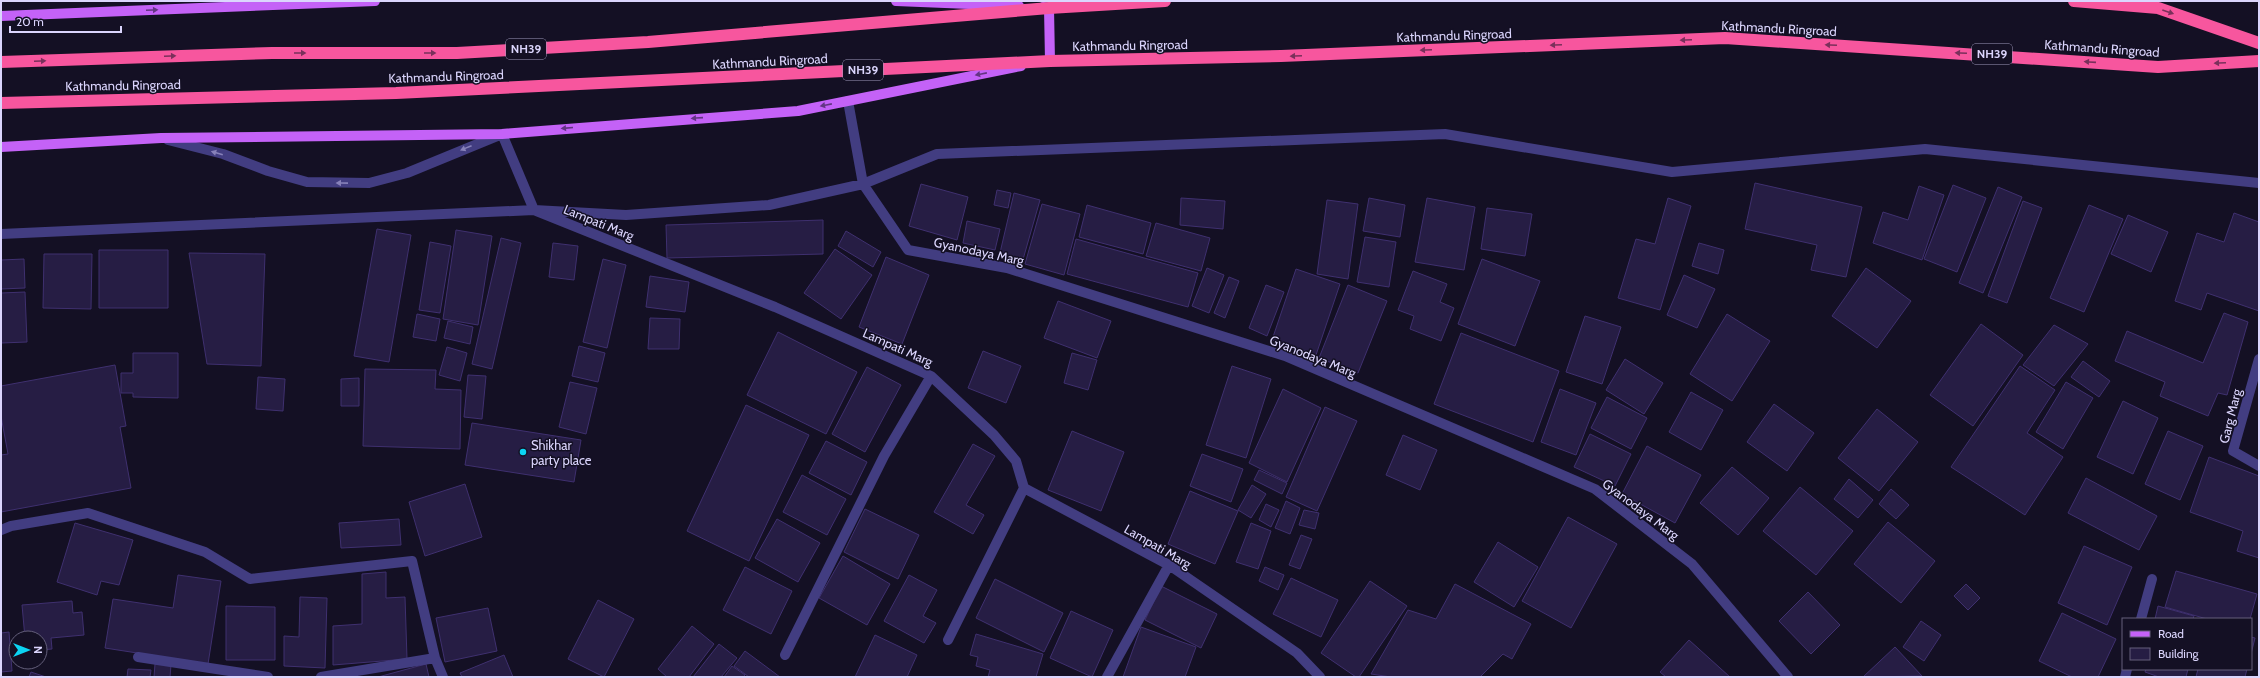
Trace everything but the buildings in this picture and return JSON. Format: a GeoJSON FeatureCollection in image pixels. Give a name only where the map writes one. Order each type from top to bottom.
{"type":"FeatureCollection","features":[{"type":"Feature","properties":{"kind":"highway","name":"Kathmandu Ringroad"},"geometry":{"type":"LineString","coordinates":[[1,62],[272,53],[457,53],[648,42],[1049,8],[1165,1]]}},
{"type":"Feature","properties":{"kind":"highway"},"geometry":{"type":"LineString","coordinates":[[2074,1],[2158,8],[2259,43]]}},
{"type":"Feature","properties":{"kind":"highway","name":"Kathmandu Ringroad"},"geometry":{"type":"LineString","coordinates":[[1,102],[396,93],[1050,61],[1281,56],[1725,38],[2158,67],[2259,61]]}},
{"type":"Feature","properties":{"kind":"main road"},"geometry":{"type":"LineString","coordinates":[[1,16],[375,1]]}},
{"type":"Feature","properties":{"kind":"main road"},"geometry":{"type":"LineString","coordinates":[[1,147],[161,138],[502,134],[798,111],[1050,61],[1049,8],[896,1]]}},
{"type":"Feature","properties":{"kind":"street","name":"Gyanodaya Marg"},"geometry":{"type":"LineString","coordinates":[[848,101],[863,184],[908,250],[1007,268],[1285,356],[1595,489],[1692,564],[1788,677]]}},
{"type":"Feature","properties":{"kind":"street"},"geometry":{"type":"LineString","coordinates":[[161,138],[222,154],[268,171],[307,182],[369,183],[407,173],[502,134],[534,210]]}},
{"type":"Feature","properties":{"kind":"street"},"geometry":{"type":"LineString","coordinates":[[1,234],[534,210],[626,216],[769,204],[863,184],[937,154],[1445,134],[1672,172],[1925,149],[2259,183]]}},
{"type":"Feature","properties":{"kind":"street","name":"Lampati Marg"},"geometry":{"type":"LineString","coordinates":[[534,210],[775,306],[931,376],[1003,445],[1016,461],[1024,488],[1168,565],[1297,653],[1320,677]]}},
{"type":"Feature","properties":{"kind":"street","name":"Garg Marg"},"geometry":{"type":"LineString","coordinates":[[2259,359],[2233,451],[2259,466]]}},
{"type":"Feature","properties":{"kind":"street"},"geometry":{"type":"LineString","coordinates":[[785,655],[884,456],[931,376]]}},
{"type":"Feature","properties":{"kind":"street"},"geometry":{"type":"LineString","coordinates":[[948,640],[1024,488]]}},
{"type":"Feature","properties":{"kind":"street"},"geometry":{"type":"LineString","coordinates":[[1,530],[11,526],[88,513],[205,552],[250,579],[412,560],[434,658],[442,677]]}},
{"type":"Feature","properties":{"kind":"street"},"geometry":{"type":"LineString","coordinates":[[1107,677],[1168,565]]}},
{"type":"Feature","properties":{"kind":"street"},"geometry":{"type":"LineString","coordinates":[[2141,618],[2152,579]]}},
{"type":"Feature","properties":{"kind":"street"},"geometry":{"type":"LineString","coordinates":[[138,657],[268,677]]}},
{"type":"Feature","properties":{"kind":"street"},"geometry":{"type":"LineString","coordinates":[[321,677],[434,658]]}},
{"type":"Feature","properties":{"kind":"place","name":"Shikhar party place"},"geometry":{"type":"Point","coordinates":[523,452]}}]}
